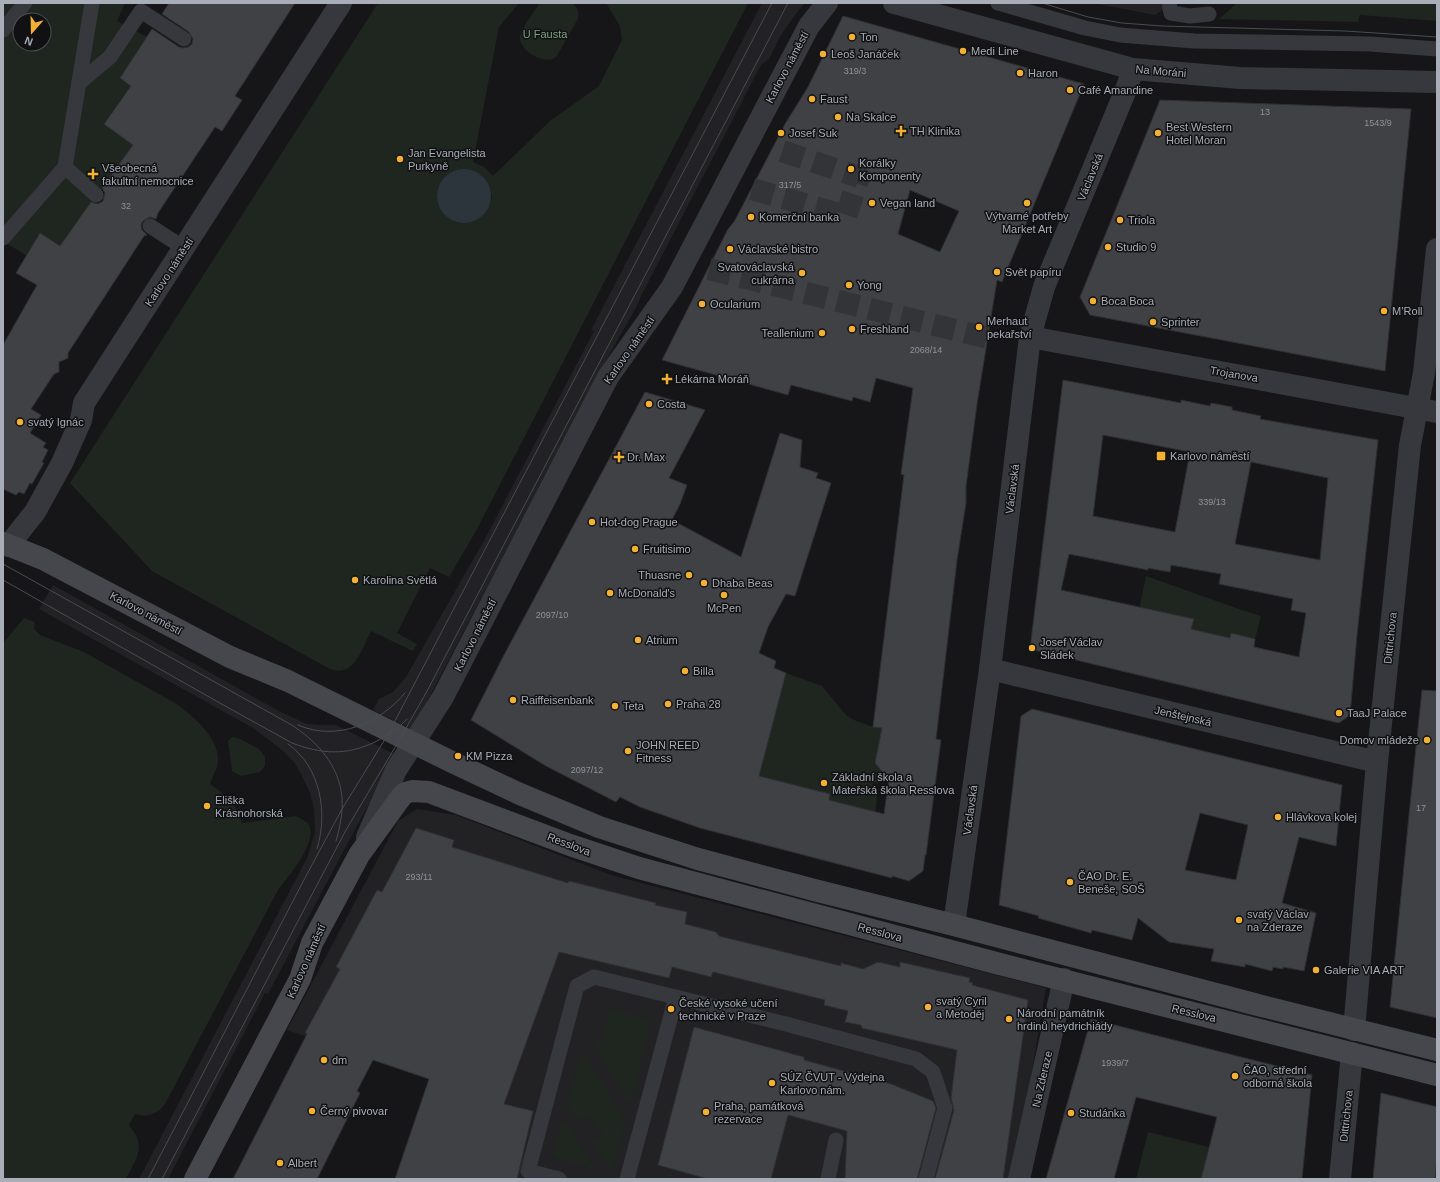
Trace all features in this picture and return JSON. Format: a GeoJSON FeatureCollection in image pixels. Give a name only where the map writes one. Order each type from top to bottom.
{"type":"FeatureCollection","features":[{"type":"Feature","properties":{"kind":"main road","name":"Karlovo náměstí"},"geometry":{"type":"LineString","coordinates":[[5,547],[44,559],[230,657],[288,681],[414,743]]}},
{"type":"Feature","properties":{"kind":"main road"},"geometry":{"type":"LineString","coordinates":[[414,743],[520,794],[599,827],[698,859],[1354,1030],[1437,1050]]}},
{"type":"Feature","properties":{"kind":"main road","name":"Resslova"},"geometry":{"type":"LineString","coordinates":[[359,855],[405,793],[419,790],[425,791],[518,824],[577,848],[639,868],[996,963],[1064,979],[1437,1075]]}},
{"type":"Feature","properties":{"kind":"main road","name":"Karlovo náměstí"},"geometry":{"type":"LineString","coordinates":[[195,1179],[300,980],[312,943],[359,855]]}},
{"type":"Feature","properties":{"kind":"street","name":"Karlovo náměstí"},"geometry":{"type":"LineString","coordinates":[[5,547],[35,512],[62,463],[81,420],[84,403],[340,3]]}},
{"type":"Feature","properties":{"kind":"street","name":"Karlovo náměstí"},"geometry":{"type":"LineString","coordinates":[[359,855],[396,770],[443,697],[608,377],[672,287],[809,26],[827,3]]}},
{"type":"Feature","properties":{"kind":"street","name":"Na Moráni"},"geometry":{"type":"LineString","coordinates":[[894,3],[1133,69],[1240,78],[1437,82]]}},
{"type":"Feature","properties":{"kind":"street","name":"Václavská"},"geometry":{"type":"LineString","coordinates":[[954,925],[990,669],[1030,337],[1044,287],[1127,87],[1133,69]]}},
{"type":"Feature","properties":{"kind":"street","name":"Dittrichova"},"geometry":{"type":"LineString","coordinates":[[1354,1030],[1377,762],[1410,445],[1427,410],[1424,373],[1437,249]]}},
{"type":"Feature","properties":{"kind":"street","name":"Trojanova"},"geometry":{"type":"LineString","coordinates":[[1030,337],[1427,410]]}},
{"type":"Feature","properties":{"kind":"street","name":"Jenštejnská"},"geometry":{"type":"LineString","coordinates":[[990,669],[1377,762]]}},
{"type":"Feature","properties":{"kind":"street","name":"Na Zderaze"},"geometry":{"type":"LineString","coordinates":[[1019,1179],[1064,979]]}},
{"type":"Feature","properties":{"kind":"street","name":"Dittrichova"},"geometry":{"type":"LineString","coordinates":[[1340,1179],[1352,1053]]}},
{"type":"Feature","properties":{"kind":"lane"},"geometry":{"type":"LineString","coordinates":[[3,30],[25,3]]}},
{"type":"Feature","properties":{"kind":"lane"},"geometry":{"type":"LineString","coordinates":[[3,238],[64,168],[92,3]]}},
{"type":"Feature","properties":{"kind":"lane"},"geometry":{"type":"LineString","coordinates":[[998,3],[1085,28],[1120,35],[1194,41],[1370,44],[1437,49]]}},
{"type":"Feature","properties":{"kind":"lane"},"geometry":{"type":"LineString","coordinates":[[1169,3],[1171,13],[1190,16],[1210,14]]}},
{"type":"Feature","properties":{"kind":"lane"},"geometry":{"type":"LineString","coordinates":[[79,83],[110,57],[141,11],[184,39]]}},
{"type":"Feature","properties":{"kind":"lane"},"geometry":{"type":"LineString","coordinates":[[64,168],[96,195]]}},
{"type":"Feature","properties":{"kind":"lane"},"geometry":{"type":"LineString","coordinates":[[150,226],[184,248]]}},
{"type":"Feature","properties":{"kind":"lane"},"geometry":{"type":"LineString","coordinates":[[559,1179],[528,1171],[577,986],[594,977],[786,1024],[916,1059],[933,1072],[945,1108],[926,1179]]}},
{"type":"Feature","properties":{"kind":"lane"},"geometry":{"type":"LineString","coordinates":[[627,1179],[676,997]]}},
{"type":"Feature","properties":{"kind":"lane"},"geometry":{"type":"LineString","coordinates":[[828,1179],[836,1140]]}},
{"type":"Feature","properties":{"kind":"shaded area"},"geometry":{"type":"Polygon","coordinates":[[[762,3],[805,3],[781,35],[769,59],[761,65],[637,306],[604,364],[412,729],[373,710],[379,699],[393,692],[406,677],[486,537],[594,331],[591,330],[762,3]]]}},
{"type":"Feature","properties":{"kind":"shaded area"},"geometry":{"type":"Polygon","coordinates":[[[1093,3],[1173,3],[1155,15],[1093,3]]]}},
{"type":"Feature","properties":{"kind":"shaded area"},"geometry":{"type":"Polygon","coordinates":[[[464,169],[474,171],[483,177],[489,186],[491,196],[489,206],[483,215],[474,221],[464,223],[454,221],[445,215],[439,206],[437,196],[439,186],[445,177],[454,171],[464,169]]]}},
{"type":"Feature","properties":{"kind":"shaded area"},"geometry":{"type":"Polygon","coordinates":[[[53,585],[277,710],[307,724],[336,725],[398,756],[360,820],[268,994],[265,993],[168,1179],[139,1179],[307,858],[315,833],[314,808],[310,793],[294,762],[283,751],[253,728],[39,609],[53,585]]]}},
{"type":"Feature","properties":{"kind":"shaded area","name":"České vysoké učení technické v Praze"},"geometry":{"type":"Polygon","coordinates":[[[417,809],[456,815],[611,875],[1046,988],[1014,1179],[468,1179],[436,1081],[287,1030],[398,821],[417,809]]]}},
{"type":"Feature","properties":{"kind":"green space"},"geometry":{"type":"Polygon","coordinates":[[[3,3],[125,3],[117,21],[147,37],[146,95],[123,97],[104,123],[133,145],[60,246],[40,233],[27,256],[3,241],[3,3]]]}},
{"type":"Feature","properties":{"kind":"green space"},"geometry":{"type":"Polygon","coordinates":[[[378,3],[519,3],[499,27],[473,162],[484,167],[493,176],[550,121],[599,86],[622,40],[620,26],[606,3],[748,3],[476,531],[449,577],[430,568],[397,633],[417,644],[413,651],[371,631],[361,653],[352,665],[339,671],[330,669],[152,571],[70,483],[378,3]],[[465,170],[454,173],[445,178],[440,185],[437,194],[438,202],[442,210],[449,217],[459,223],[489,206],[492,197],[490,189],[465,170]]]}},
{"type":"Feature","properties":{"kind":"green space","name":"U Fausta"},"geometry":{"type":"Polygon","coordinates":[[[540,3],[572,3],[576,6],[578,12],[578,19],[556,57],[546,60],[534,56],[528,52],[521,43],[520,38],[525,25],[540,3]]]}},
{"type":"Feature","properties":{"kind":"green space"},"geometry":{"type":"Polygon","coordinates":[[[1237,3],[1437,3],[1437,21],[1360,15],[1358,22],[1219,19],[1237,3]]]}},
{"type":"Feature","properties":{"kind":"green space"},"geometry":{"type":"Polygon","coordinates":[[[1146,576],[1261,616],[1255,639],[1231,633],[1229,640],[1201,634],[1201,631],[1191,629],[1194,620],[1138,615],[1146,576]]]}},
{"type":"Feature","properties":{"kind":"green space"},"geometry":{"type":"Polygon","coordinates":[[[24,618],[35,622],[34,629],[40,635],[84,652],[175,703],[196,720],[209,735],[217,752],[218,764],[210,784],[230,800],[234,805],[242,823],[296,816],[309,825],[311,832],[306,850],[295,868],[278,890],[165,1104],[152,1114],[143,1116],[135,1114],[129,1125],[138,1140],[139,1146],[137,1158],[126,1179],[3,1179],[3,643],[24,618]]]}},
{"type":"Feature","properties":{"kind":"green space"},"geometry":{"type":"Polygon","coordinates":[[[786,673],[822,686],[846,715],[854,720],[873,727],[896,729],[888,781],[880,780],[879,783],[873,783],[872,789],[878,790],[875,814],[849,818],[852,806],[829,800],[830,794],[754,794],[786,673]]]}},
{"type":"Feature","properties":{"kind":"green space"},"geometry":{"type":"Polygon","coordinates":[[[232,737],[238,738],[259,749],[265,757],[265,766],[260,772],[241,776],[232,771],[228,741],[232,737]]]}},
{"type":"Feature","properties":{"kind":"green space"},"geometry":{"type":"Polygon","coordinates":[[[610,1008],[652,1020],[630,1104],[592,1041],[601,1043],[610,1008]]]}},
{"type":"Feature","properties":{"kind":"green space"},"geometry":{"type":"Polygon","coordinates":[[[581,1048],[625,1121],[612,1170],[593,1143],[603,1135],[589,1114],[578,1121],[567,1105],[581,1048]]]}},
{"type":"Feature","properties":{"kind":"green space"},"geometry":{"type":"Polygon","coordinates":[[[562,1119],[596,1169],[552,1157],[562,1119]]]}},
{"type":"Feature","properties":{"kind":"green space"},"geometry":{"type":"Polygon","coordinates":[[[1148,1132],[1209,1147],[1201,1179],[1136,1179],[1148,1132]]]}},
{"type":"Feature","properties":{"kind":"building"},"geometry":{"type":"Polygon","coordinates":[[[169,3],[295,3],[235,96],[242,100],[222,131],[215,127],[158,213],[156,219],[150,217],[143,221],[141,225],[142,230],[147,235],[144,236],[68,353],[68,358],[59,362],[59,372],[54,374],[31,409],[41,415],[30,433],[46,443],[43,447],[48,450],[42,462],[44,463],[32,484],[30,483],[24,494],[19,492],[16,495],[3,489],[3,345],[37,285],[16,273],[40,233],[60,246],[91,202],[98,204],[103,201],[105,193],[102,188],[133,145],[104,124],[131,86],[120,78],[152,29],[179,47],[188,47],[192,44],[193,39],[189,32],[162,14],[169,3]]]}},
{"type":"Feature","properties":{"kind":"building"},"geometry":{"type":"Polygon","coordinates":[[[843,16],[1084,84],[1002,282],[997,280],[977,404],[966,486],[966,503],[957,560],[936,739],[941,740],[926,855],[923,871],[909,881],[892,876],[892,878],[700,828],[640,807],[620,797],[616,802],[546,766],[471,720],[504,655],[645,392],[705,410],[669,478],[687,485],[672,520],[741,557],[780,433],[802,440],[800,467],[818,473],[816,478],[831,483],[795,596],[786,594],[768,627],[759,653],[776,661],[774,668],[786,673],[759,776],[830,794],[829,800],[884,814],[889,780],[875,763],[882,728],[873,727],[904,475],[901,474],[913,388],[876,378],[870,402],[853,397],[852,401],[791,385],[788,395],[662,360],[728,229],[734,222],[785,124],[808,87],[843,16]],[[910,190],[898,234],[940,252],[959,211],[910,190]]]}},
{"type":"Feature","properties":{"kind":"building"},"geometry":{"type":"Polygon","coordinates":[[[1160,100],[1411,109],[1385,371],[1090,315],[1080,297],[1160,100]]]}},
{"type":"Feature","properties":{"kind":"building"},"geometry":{"type":"Polygon","coordinates":[[[1063,380],[1181,403],[1181,400],[1210,406],[1211,403],[1232,407],[1232,410],[1261,416],[1260,419],[1378,440],[1350,715],[1339,723],[1030,649],[1063,380]],[[1103,435],[1093,516],[1175,532],[1190,452],[1103,435]],[[1251,462],[1235,544],[1320,560],[1328,478],[1251,462]],[[1069,554],[1061,590],[1194,619],[1191,629],[1230,638],[1231,633],[1255,639],[1254,647],[1299,657],[1306,613],[1291,610],[1293,599],[1219,584],[1221,574],[1171,565],[1170,572],[1148,568],[1148,570],[1069,554]]]}},
{"type":"Feature","properties":{"kind":"building"},"geometry":{"type":"Polygon","coordinates":[[[1422,690],[1437,691],[1437,1018],[1390,1007],[1422,690]]]}},
{"type":"Feature","properties":{"kind":"building"},"geometry":{"type":"Polygon","coordinates":[[[1032,709],[1342,785],[1336,846],[1299,837],[1282,903],[1316,913],[1304,971],[1283,967],[1283,969],[1273,967],[1272,971],[1245,964],[1245,967],[1211,961],[1214,949],[1169,942],[1138,918],[1132,940],[1092,930],[1091,933],[999,905],[1021,716],[1032,709]],[[1200,813],[1185,870],[1236,880],[1248,825],[1200,813]]]}},
{"type":"Feature","properties":{"kind":"building"},"geometry":{"type":"Polygon","coordinates":[[[416,828],[454,840],[452,847],[568,883],[569,881],[656,903],[655,905],[687,912],[685,924],[716,932],[719,936],[841,966],[841,963],[863,969],[878,962],[900,967],[900,962],[970,978],[969,982],[973,983],[972,985],[1028,1000],[1003,1179],[935,1179],[954,1110],[951,1098],[957,1050],[862,1028],[861,1025],[845,1022],[848,1011],[824,1005],[825,1000],[713,972],[711,977],[672,967],[669,978],[559,952],[504,1104],[533,1111],[517,1179],[395,1179],[429,1079],[373,1060],[357,1091],[360,1093],[317,1179],[233,1179],[307,1034],[305,1033],[340,969],[336,967],[377,890],[382,892],[416,828]]]}},
{"type":"Feature","properties":{"kind":"building"},"geometry":{"type":"Polygon","coordinates":[[[1091,1019],[1312,1075],[1302,1179],[1201,1179],[1217,1117],[1136,1097],[1114,1179],[1046,1179],[1091,1019]]]}},
{"type":"Feature","properties":{"kind":"building","name":"České vysoké učení technické v Praze"},"geometry":{"type":"Polygon","coordinates":[[[694,1027],[804,1057],[804,1060],[891,1084],[933,1101],[936,1108],[917,1179],[845,1179],[847,1131],[788,1115],[771,1179],[708,1179],[658,1165],[694,1027]]]}},
{"type":"Feature","properties":{"kind":"building"},"geometry":{"type":"Polygon","coordinates":[[[1381,1093],[1437,1107],[1437,1157],[1435,1179],[1373,1179],[1381,1093]]]}},
{"type":"Feature","properties":{"kind":"tunnel"},"geometry":{"type":"LineString","coordinates":[[752,189],[846,216],[859,177],[773,148]]}},
{"type":"Feature","properties":{"kind":"tunnel"},"geometry":{"type":"LineString","coordinates":[[709,269],[988,338]]}},
{"type":"Feature","properties":{"kind":"tram line"},"geometry":{"type":"LineString","coordinates":[[148,1179],[342,809],[387,736],[772,3]]}},
{"type":"Feature","properties":{"kind":"tram line"},"geometry":{"type":"LineString","coordinates":[[162,1179],[346,830],[426,693],[788,3]]}},
{"type":"Feature","properties":{"kind":"tram line"},"geometry":{"type":"LineString","coordinates":[[1042,3],[1088,17],[1122,23],[1162,26],[1345,31],[1437,37]]}},
{"type":"Feature","properties":{"kind":"tram line"},"geometry":{"type":"LineString","coordinates":[[3,564],[300,730],[325,755],[337,775],[342,798],[342,809],[336,841]]}},
{"type":"Feature","properties":{"kind":"tram line"},"geometry":{"type":"LineString","coordinates":[[3,580],[218,702],[292,743],[303,747],[334,752],[354,750],[364,747],[384,737],[404,723],[407,719]]}},
{"type":"Feature","properties":{"kind":"tram line"},"geometry":{"type":"LineString","coordinates":[[298,725],[313,730],[328,731],[357,727],[383,713],[395,704],[405,693]]}},
{"type":"Feature","properties":{"kind":"tram line"},"geometry":{"type":"LineString","coordinates":[[288,744],[308,765],[315,778],[319,792],[322,821],[317,849]]}},
{"type":"Feature","properties":{"kind":"place","name":"Ton"},"geometry":{"type":"Point","coordinates":[852,37]}},
{"type":"Feature","properties":{"kind":"place","name":"Medi Line"},"geometry":{"type":"Point","coordinates":[963,51]}},
{"type":"Feature","properties":{"kind":"place","name":"Leoš Janáček"},"geometry":{"type":"Point","coordinates":[823,54]}},
{"type":"Feature","properties":{"kind":"place","name":"Haron"},"geometry":{"type":"Point","coordinates":[1020,73]}},
{"type":"Feature","properties":{"kind":"place","name":"Café Amandine"},"geometry":{"type":"Point","coordinates":[1070,90]}},
{"type":"Feature","properties":{"kind":"place","name":"Faust"},"geometry":{"type":"Point","coordinates":[812,99]}},
{"type":"Feature","properties":{"kind":"place","name":"Na Skalce"},"geometry":{"type":"Point","coordinates":[838,117]}},
{"type":"Feature","properties":{"kind":"place","name":"TH Klinika"},"geometry":{"type":"Point","coordinates":[901,131]}},
{"type":"Feature","properties":{"kind":"place","name":"Josef Suk"},"geometry":{"type":"Point","coordinates":[781,133]}},
{"type":"Feature","properties":{"kind":"place","name":"Best Western Hotel Moran"},"geometry":{"type":"Point","coordinates":[1158,133]}},
{"type":"Feature","properties":{"kind":"place","name":"Jan Evangelista Purkyně"},"geometry":{"type":"Point","coordinates":[400,159]}},
{"type":"Feature","properties":{"kind":"place","name":"Korálky Komponenty"},"geometry":{"type":"Point","coordinates":[851,169]}},
{"type":"Feature","properties":{"kind":"place","name":"Všeobecná fakultní nemocnice"},"geometry":{"type":"Point","coordinates":[93,174]}},
{"type":"Feature","properties":{"kind":"place","name":"Vegan land"},"geometry":{"type":"Point","coordinates":[872,203]}},
{"type":"Feature","properties":{"kind":"place","name":"Výtvarné potřeby Market Art"},"geometry":{"type":"Point","coordinates":[1027,203]}},
{"type":"Feature","properties":{"kind":"place","name":"Komerční banka"},"geometry":{"type":"Point","coordinates":[751,217]}},
{"type":"Feature","properties":{"kind":"place","name":"Triola"},"geometry":{"type":"Point","coordinates":[1120,220]}},
{"type":"Feature","properties":{"kind":"place","name":"Studio 9"},"geometry":{"type":"Point","coordinates":[1108,247]}},
{"type":"Feature","properties":{"kind":"place","name":"Václavské bistro"},"geometry":{"type":"Point","coordinates":[730,249]}},
{"type":"Feature","properties":{"kind":"place","name":"Svět papíru"},"geometry":{"type":"Point","coordinates":[997,272]}},
{"type":"Feature","properties":{"kind":"place","name":"Svatováclavská cukrárna"},"geometry":{"type":"Point","coordinates":[802,273]}},
{"type":"Feature","properties":{"kind":"place","name":"Yong"},"geometry":{"type":"Point","coordinates":[849,285]}},
{"type":"Feature","properties":{"kind":"place","name":"Boca Boca"},"geometry":{"type":"Point","coordinates":[1093,301]}},
{"type":"Feature","properties":{"kind":"place","name":"Ocularium"},"geometry":{"type":"Point","coordinates":[702,304]}},
{"type":"Feature","properties":{"kind":"place","name":"M’Roll"},"geometry":{"type":"Point","coordinates":[1384,311]}},
{"type":"Feature","properties":{"kind":"place","name":"Sprinter"},"geometry":{"type":"Point","coordinates":[1153,322]}},
{"type":"Feature","properties":{"kind":"place","name":"Merhaut pekařství"},"geometry":{"type":"Point","coordinates":[979,327]}},
{"type":"Feature","properties":{"kind":"place","name":"Freshland"},"geometry":{"type":"Point","coordinates":[852,329]}},
{"type":"Feature","properties":{"kind":"place","name":"Teallenium"},"geometry":{"type":"Point","coordinates":[822,333]}},
{"type":"Feature","properties":{"kind":"place","name":"Lékárna Moráň"},"geometry":{"type":"Point","coordinates":[667,379]}},
{"type":"Feature","properties":{"kind":"place","name":"Costa"},"geometry":{"type":"Point","coordinates":[649,404]}},
{"type":"Feature","properties":{"kind":"place","name":"svatý Ignác"},"geometry":{"type":"Point","coordinates":[20,422]}},
{"type":"Feature","properties":{"kind":"place","name":"Karlovo náměstí"},"geometry":{"type":"Point","coordinates":[1161,456]}},
{"type":"Feature","properties":{"kind":"place","name":"Dr. Max"},"geometry":{"type":"Point","coordinates":[619,457]}},
{"type":"Feature","properties":{"kind":"place","name":"Hot-dog Prague"},"geometry":{"type":"Point","coordinates":[592,522]}},
{"type":"Feature","properties":{"kind":"place","name":"Fruitisimo"},"geometry":{"type":"Point","coordinates":[635,549]}},
{"type":"Feature","properties":{"kind":"place","name":"Thuasne"},"geometry":{"type":"Point","coordinates":[689,575]}},
{"type":"Feature","properties":{"kind":"place","name":"Karolina Světlá"},"geometry":{"type":"Point","coordinates":[355,580]}},
{"type":"Feature","properties":{"kind":"place","name":"Dhaba Beas"},"geometry":{"type":"Point","coordinates":[704,583]}},
{"type":"Feature","properties":{"kind":"place","name":"McDonald's"},"geometry":{"type":"Point","coordinates":[610,593]}},
{"type":"Feature","properties":{"kind":"place","name":"McPen"},"geometry":{"type":"Point","coordinates":[724,595]}},
{"type":"Feature","properties":{"kind":"place","name":"Atrium"},"geometry":{"type":"Point","coordinates":[638,640]}},
{"type":"Feature","properties":{"kind":"place","name":"Josef Václav Sládek"},"geometry":{"type":"Point","coordinates":[1032,648]}},
{"type":"Feature","properties":{"kind":"place","name":"Billa"},"geometry":{"type":"Point","coordinates":[685,671]}},
{"type":"Feature","properties":{"kind":"place","name":"Raiffeisenbank"},"geometry":{"type":"Point","coordinates":[513,700]}},
{"type":"Feature","properties":{"kind":"place","name":"Praha 28"},"geometry":{"type":"Point","coordinates":[668,704]}},
{"type":"Feature","properties":{"kind":"place","name":"Teta"},"geometry":{"type":"Point","coordinates":[615,706]}},
{"type":"Feature","properties":{"kind":"place","name":"TaaJ Palace"},"geometry":{"type":"Point","coordinates":[1339,713]}},
{"type":"Feature","properties":{"kind":"place","name":"Domov mládeže"},"geometry":{"type":"Point","coordinates":[1427,740]}},
{"type":"Feature","properties":{"kind":"place","name":"JOHN REED Fitness"},"geometry":{"type":"Point","coordinates":[628,751]}},
{"type":"Feature","properties":{"kind":"place","name":"KM Pizza"},"geometry":{"type":"Point","coordinates":[458,756]}},
{"type":"Feature","properties":{"kind":"place","name":"Základní škola a Mateřská škola Resslova"},"geometry":{"type":"Point","coordinates":[824,783]}},
{"type":"Feature","properties":{"kind":"place","name":"Eliška Krásnohorská"},"geometry":{"type":"Point","coordinates":[207,806]}},
{"type":"Feature","properties":{"kind":"place","name":"Hlávkova kolej"},"geometry":{"type":"Point","coordinates":[1278,817]}},
{"type":"Feature","properties":{"kind":"place","name":"ČAO Dr. E. Beneše, SOŠ"},"geometry":{"type":"Point","coordinates":[1070,882]}},
{"type":"Feature","properties":{"kind":"place","name":"svatý Václav na Zderaze"},"geometry":{"type":"Point","coordinates":[1239,920]}},
{"type":"Feature","properties":{"kind":"place","name":"Galerie VIA ART"},"geometry":{"type":"Point","coordinates":[1316,970]}},
{"type":"Feature","properties":{"kind":"place","name":"svatý Cyril a Metoděj"},"geometry":{"type":"Point","coordinates":[928,1007]}},
{"type":"Feature","properties":{"kind":"place","name":"České vysoké učení technické v Praze"},"geometry":{"type":"Point","coordinates":[671,1009]}},
{"type":"Feature","properties":{"kind":"place","name":"Národní památník hrdinů heydrichiády"},"geometry":{"type":"Point","coordinates":[1009,1019]}},
{"type":"Feature","properties":{"kind":"place","name":"dm"},"geometry":{"type":"Point","coordinates":[324,1060]}},
{"type":"Feature","properties":{"kind":"place","name":"ČAO, střední odborná škola"},"geometry":{"type":"Point","coordinates":[1235,1076]}},
{"type":"Feature","properties":{"kind":"place","name":"SÚZ ČVUT - Výdejna Karlovo nám."},"geometry":{"type":"Point","coordinates":[772,1083]}},
{"type":"Feature","properties":{"kind":"place","name":"Černý pivovar"},"geometry":{"type":"Point","coordinates":[312,1111]}},
{"type":"Feature","properties":{"kind":"place","name":"Praha, památková rezervace"},"geometry":{"type":"Point","coordinates":[706,1112]}},
{"type":"Feature","properties":{"kind":"place","name":"Studánka"},"geometry":{"type":"Point","coordinates":[1071,1113]}},
{"type":"Feature","properties":{"kind":"place","name":"Albert"},"geometry":{"type":"Point","coordinates":[280,1163]}}]}
